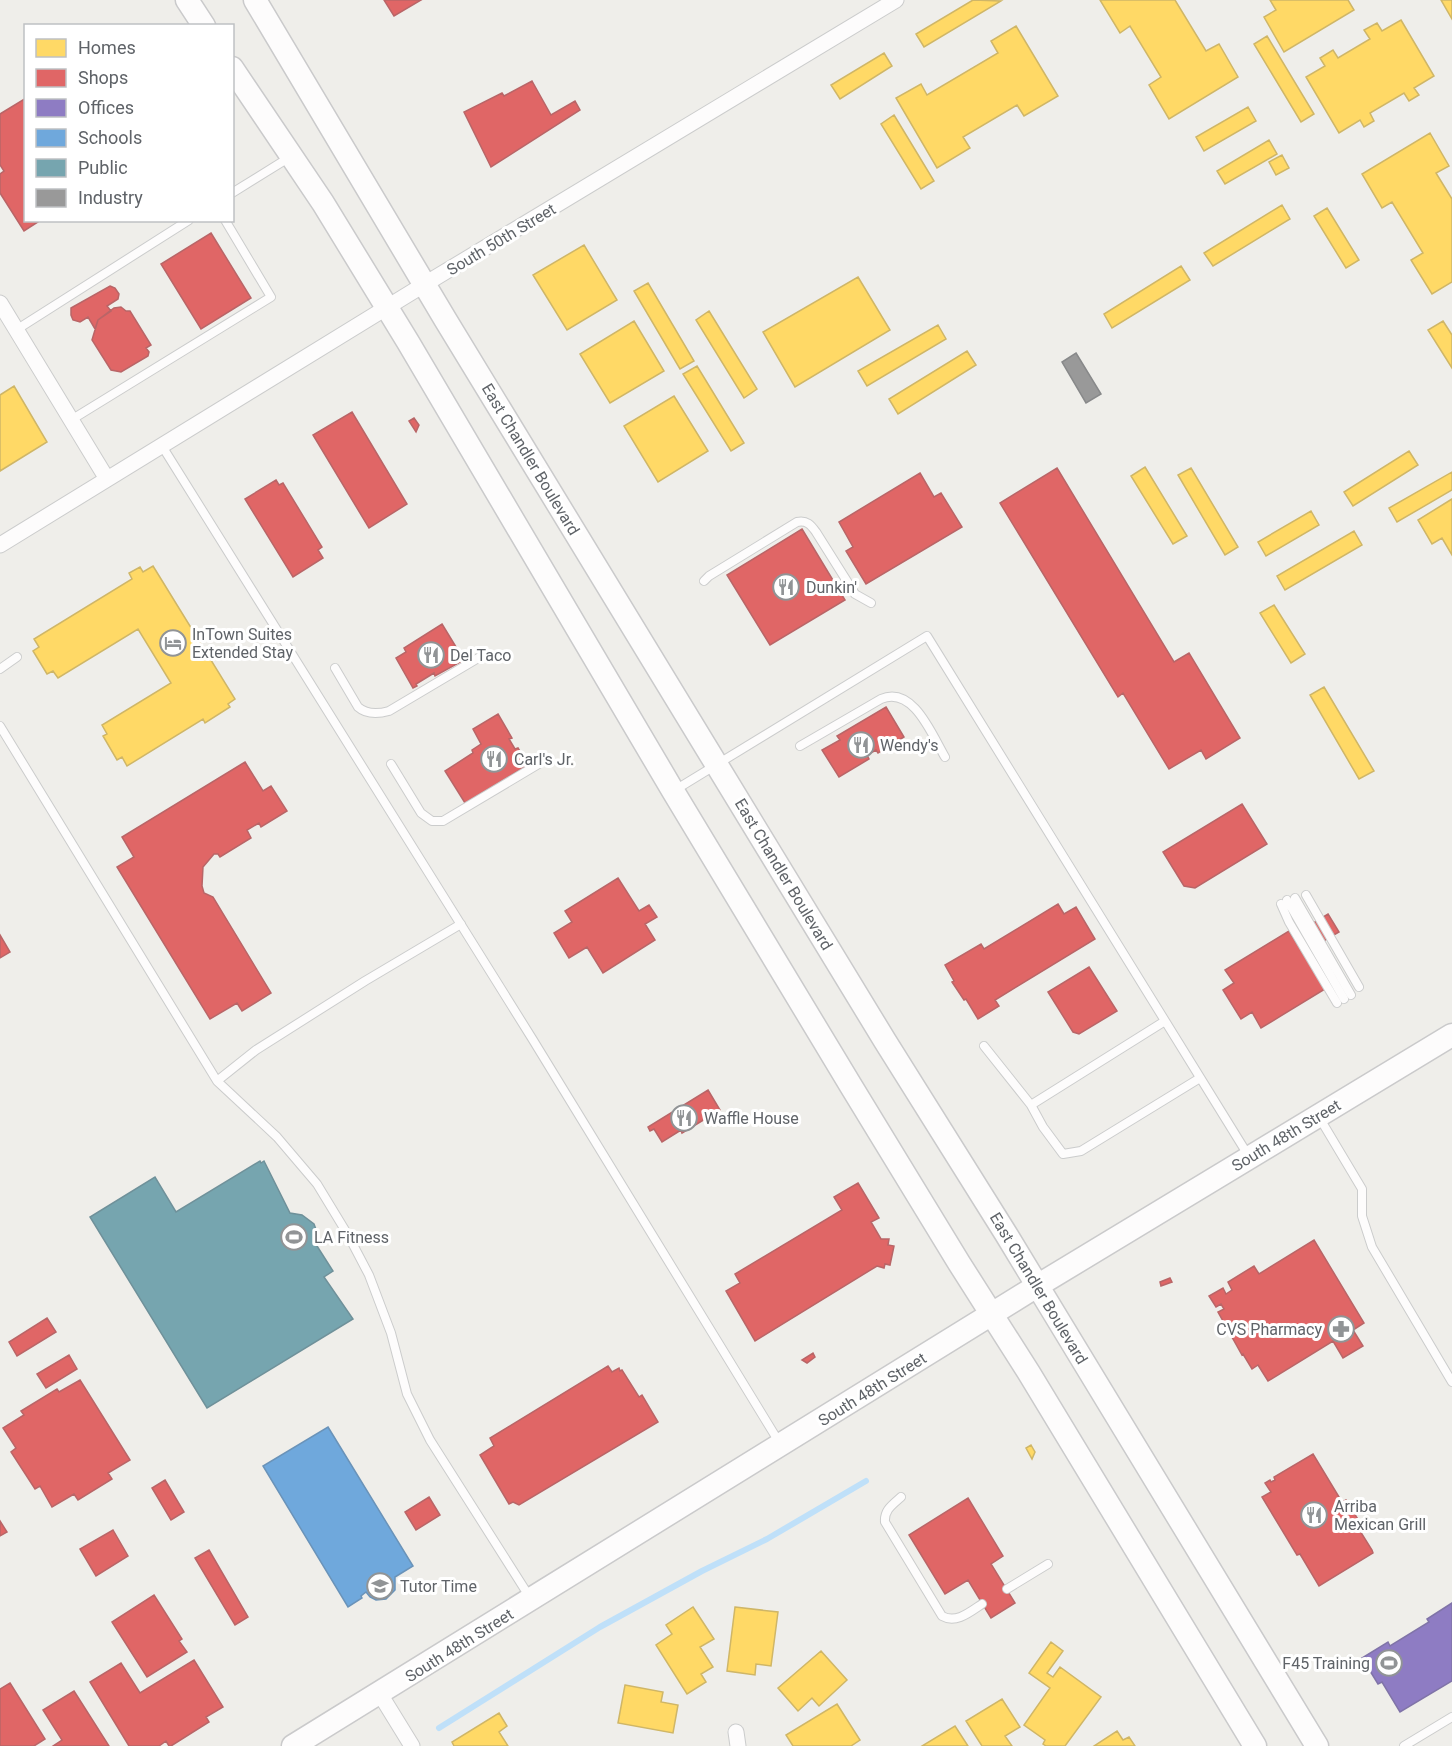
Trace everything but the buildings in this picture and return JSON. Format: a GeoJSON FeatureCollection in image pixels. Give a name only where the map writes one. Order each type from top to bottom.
{"type":"FeatureCollection","features":[{"type":"Feature","properties":{"kind":"main road"},"geometry":{"type":"LineString","coordinates":[[187,0],[203,24]]}},
{"type":"Feature","properties":{"kind":"main road","name":"East Chandler Boulevard"},"geometry":{"type":"LineString","coordinates":[[255,0],[885,1041],[1317,1746]]}},
{"type":"Feature","properties":{"kind":"main road"},"geometry":{"type":"LineString","coordinates":[[234,71],[323,203],[857,1096],[1029,1373],[1255,1746]]}},
{"type":"Feature","properties":{"kind":"main road","name":"South 48th Street"},"geometry":{"type":"LineString","coordinates":[[293,1746],[1037,1286],[1452,1035]]}},
{"type":"Feature","properties":{"kind":"street","name":"South 50th Street"},"geometry":{"type":"LineString","coordinates":[[0,545],[386,308],[896,0]]}},
{"type":"Feature","properties":{"kind":"street"},"geometry":{"type":"LineString","coordinates":[[0,303],[107,479]]}},
{"type":"Feature","properties":{"kind":"street"},"geometry":{"type":"LineString","coordinates":[[380,1694],[412,1746]]}},
{"type":"Feature","properties":{"kind":"lane"},"geometry":{"type":"LineString","coordinates":[[234,192],[291,156]]}},
{"type":"Feature","properties":{"kind":"lane"},"geometry":{"type":"LineString","coordinates":[[16,330],[186,222]]}},
{"type":"Feature","properties":{"kind":"lane"},"geometry":{"type":"LineString","coordinates":[[71,420],[271,297],[226,222]]}},
{"type":"Feature","properties":{"kind":"lane"},"geometry":{"type":"LineString","coordinates":[[162,446],[781,1445]]}},
{"type":"Feature","properties":{"kind":"lane"},"geometry":{"type":"LineString","coordinates":[[704,581],[803,520],[810,524],[816,532],[855,594],[871,603]]}},
{"type":"Feature","properties":{"kind":"lane"},"geometry":{"type":"LineString","coordinates":[[674,791],[927,636],[1249,1157]]}},
{"type":"Feature","properties":{"kind":"lane"},"geometry":{"type":"LineString","coordinates":[[335,668],[358,707],[363,711],[378,714],[389,711],[485,654]]}},
{"type":"Feature","properties":{"kind":"lane"},"geometry":{"type":"LineString","coordinates":[[0,669],[17,657]]}},
{"type":"Feature","properties":{"kind":"lane"},"geometry":{"type":"LineString","coordinates":[[800,746],[881,699],[888,696],[899,696],[910,702],[918,711],[945,757]]}},
{"type":"Feature","properties":{"kind":"lane"},"geometry":{"type":"LineString","coordinates":[[0,726],[217,1081],[277,1137],[317,1184],[348,1235],[369,1275],[391,1333],[407,1394],[430,1440],[531,1600]]}},
{"type":"Feature","properties":{"kind":"lane"},"geometry":{"type":"LineString","coordinates":[[391,764],[421,813],[432,821],[443,821],[546,759]]}},
{"type":"Feature","properties":{"kind":"lane"},"geometry":{"type":"LineString","coordinates":[[1306,895],[1359,987]]}},
{"type":"Feature","properties":{"kind":"lane"},"geometry":{"type":"LineString","coordinates":[[1288,901],[1344,999],[1289,922],[1288,901]]}},
{"type":"Feature","properties":{"kind":"lane"},"geometry":{"type":"LineString","coordinates":[[217,1081],[256,1050],[460,924]]}},
{"type":"Feature","properties":{"kind":"lane"},"geometry":{"type":"LineString","coordinates":[[1031,1105],[1165,1022]]}},
{"type":"Feature","properties":{"kind":"lane"},"geometry":{"type":"LineString","coordinates":[[984,1046],[1031,1105],[1043,1127],[1063,1154],[1081,1151],[1200,1078]]}},
{"type":"Feature","properties":{"kind":"lane"},"geometry":{"type":"LineString","coordinates":[[1319,1115],[1362,1189],[1362,1216],[1372,1247],[1452,1382]]}},
{"type":"Feature","properties":{"kind":"lane"},"geometry":{"type":"LineString","coordinates":[[901,1497],[884,1514],[885,1522],[942,1616],[949,1620],[957,1618],[982,1604]]}},
{"type":"Feature","properties":{"kind":"lane"},"geometry":{"type":"LineString","coordinates":[[1006,1589],[1048,1564]]}},
{"type":"Feature","properties":{"kind":"lane"},"geometry":{"type":"LineString","coordinates":[[1404,1746],[1452,1717]]}},
{"type":"Feature","properties":{"kind":"waterway"},"geometry":{"type":"LineString","coordinates":[[439,1728],[600,1627],[702,1571],[767,1539],[866,1481]]}},
{"type":"Feature","properties":{"kind":"place","name":"Dunkin'"},"geometry":{"type":"Point","coordinates":[786,587]}},
{"type":"Feature","properties":{"kind":"place","name":"InTown Suites Extended Stay"},"geometry":{"type":"Point","coordinates":[173,643]}},
{"type":"Feature","properties":{"kind":"place","name":"Del Taco"},"geometry":{"type":"Point","coordinates":[431,655]}},
{"type":"Feature","properties":{"kind":"place","name":"Wendy's"},"geometry":{"type":"Point","coordinates":[861,745]}},
{"type":"Feature","properties":{"kind":"place","name":"Carl's Jr."},"geometry":{"type":"Point","coordinates":[494,759]}},
{"type":"Feature","properties":{"kind":"place","name":"Waffle House"},"geometry":{"type":"Point","coordinates":[684,1118]}},
{"type":"Feature","properties":{"kind":"place","name":"LA Fitness"},"geometry":{"type":"Point","coordinates":[294,1237]}},
{"type":"Feature","properties":{"kind":"place","name":"CVS Pharmacy"},"geometry":{"type":"Point","coordinates":[1341,1329]}},
{"type":"Feature","properties":{"kind":"place","name":"Arriba Mexican Grill"},"geometry":{"type":"Point","coordinates":[1314,1515]}},
{"type":"Feature","properties":{"kind":"place","name":"Tutor Time"},"geometry":{"type":"Point","coordinates":[380,1586]}},
{"type":"Feature","properties":{"kind":"place","name":"F45 Training"},"geometry":{"type":"Point","coordinates":[1389,1663]}}]}
